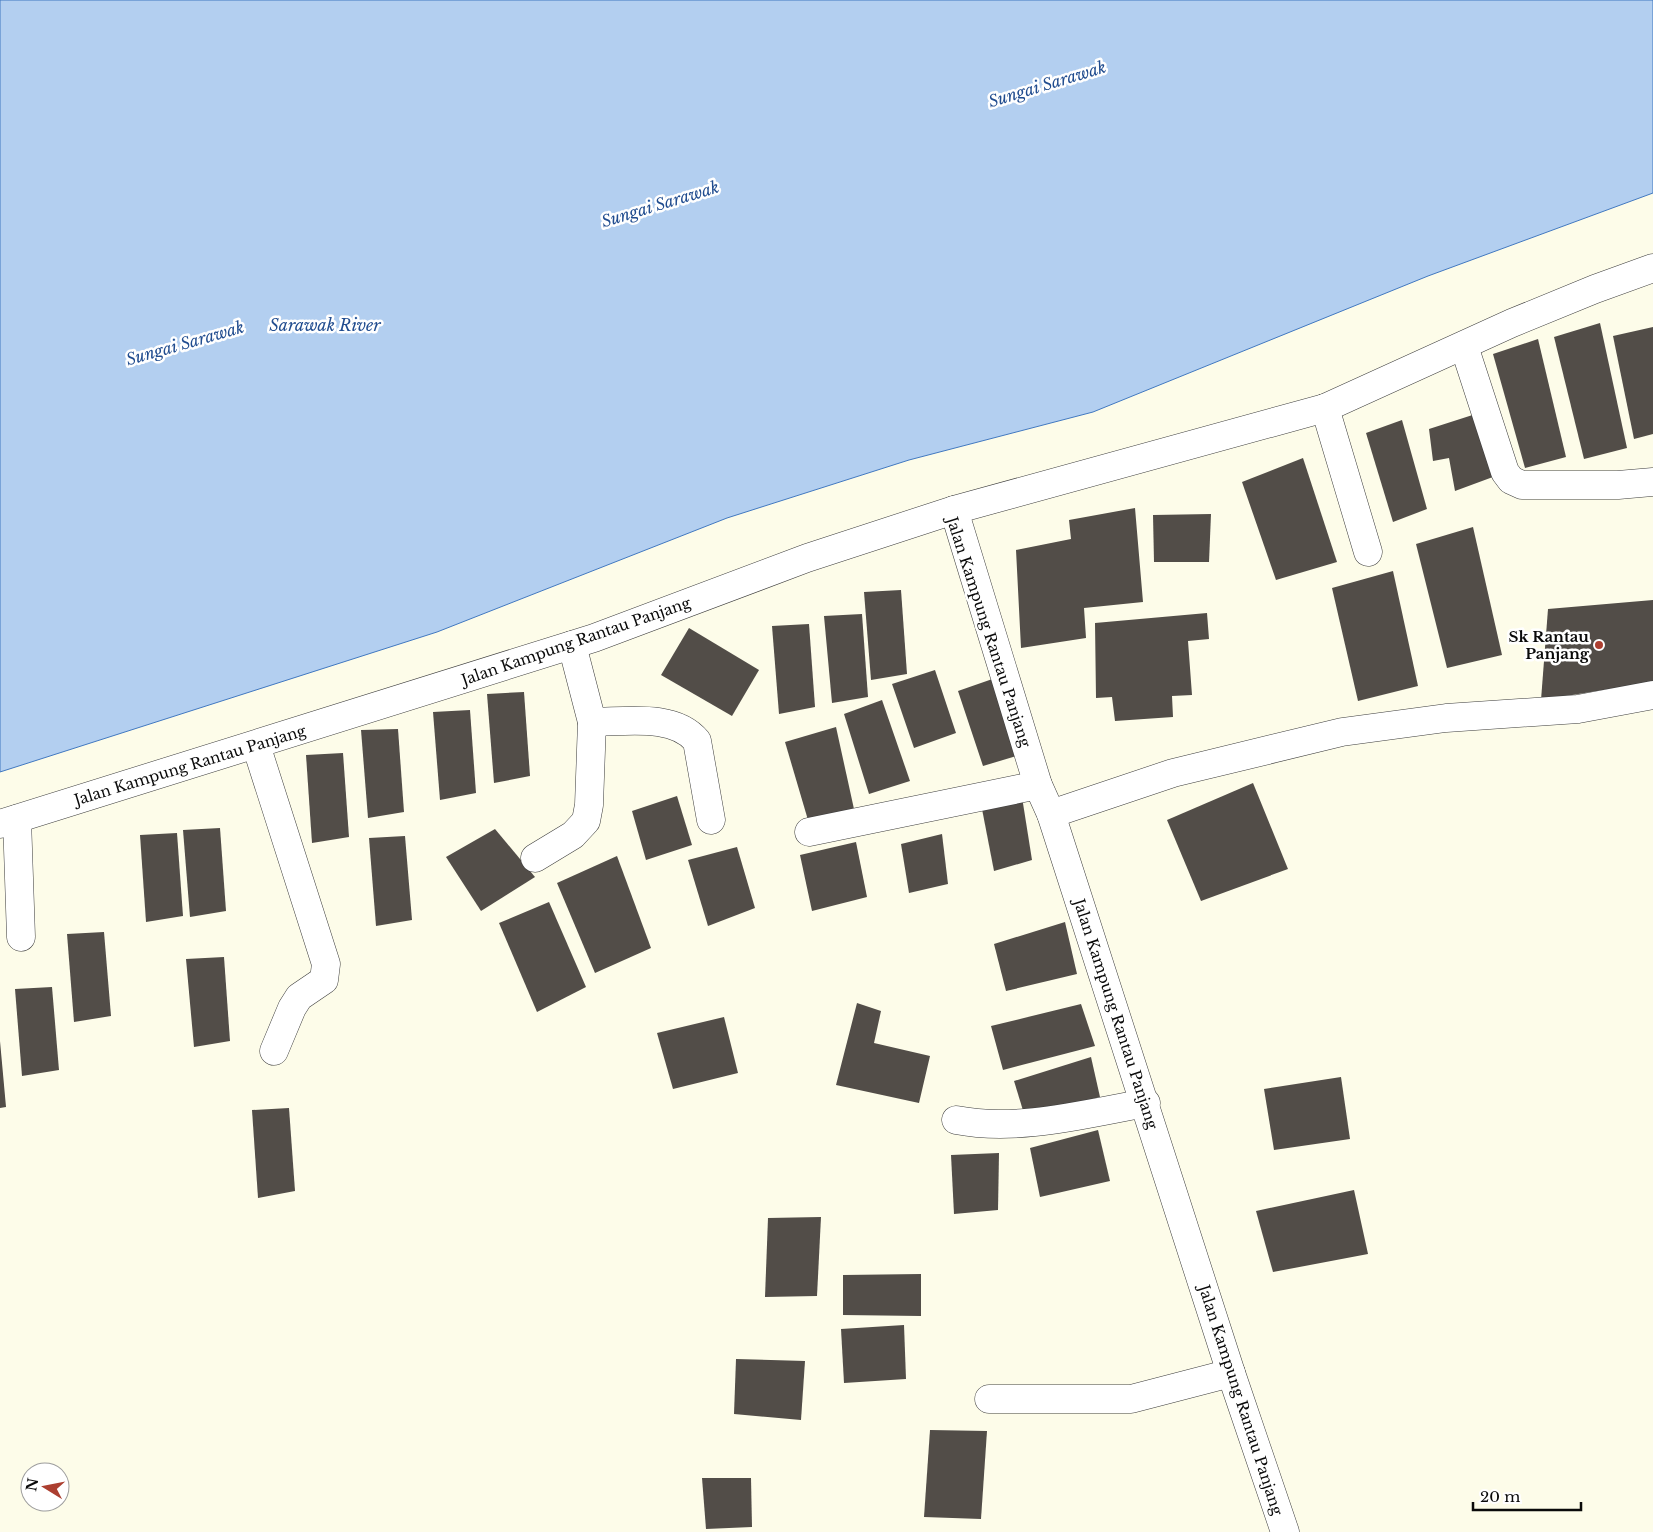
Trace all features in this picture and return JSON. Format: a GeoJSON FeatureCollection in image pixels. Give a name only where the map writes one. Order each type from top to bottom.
{"type":"FeatureCollection","features":[{"type":"Feature","properties":{"kind":"street"},"geometry":{"type":"LineString","coordinates":[[954,510],[1325,408],[1512,323],[1653,268]]}},
{"type":"Feature","properties":{"kind":"street"},"geometry":{"type":"LineString","coordinates":[[1464,346],[1506,472],[1511,480],[1522,485],[1618,485],[1653,482]]}},
{"type":"Feature","properties":{"kind":"street"},"geometry":{"type":"LineString","coordinates":[[1325,408],[1368,552]]}},
{"type":"Feature","properties":{"kind":"street","name":"Jalan Kampung Rantau Panjang"},"geometry":{"type":"LineString","coordinates":[[9,822],[572,645],[807,558],[954,510],[1038,785],[1051,814],[1146,1103],[1231,1373],[1285,1532]]}},
{"type":"Feature","properties":{"kind":"street"},"geometry":{"type":"LineString","coordinates":[[536,858],[573,835],[586,821],[590,805],[592,722],[572,645]]}},
{"type":"Feature","properties":{"kind":"street"},"geometry":{"type":"LineString","coordinates":[[1051,814],[1172,773],[1342,732],[1446,718],[1578,710],[1653,695]]}},
{"type":"Feature","properties":{"kind":"street"},"geometry":{"type":"LineString","coordinates":[[592,722],[652,722],[675,726],[689,732],[697,741],[711,820]]}},
{"type":"Feature","properties":{"kind":"street"},"geometry":{"type":"LineString","coordinates":[[256,745],[326,964],[324,980],[299,996],[274,1051]]}},
{"type":"Feature","properties":{"kind":"street"},"geometry":{"type":"LineString","coordinates":[[809,832],[1038,785]]}},
{"type":"Feature","properties":{"kind":"street"},"geometry":{"type":"LineString","coordinates":[[9,822],[21,936]]}},
{"type":"Feature","properties":{"kind":"street"},"geometry":{"type":"LineString","coordinates":[[956,1120],[981,1125],[1029,1123],[1146,1103]]}},
{"type":"Feature","properties":{"kind":"street"},"geometry":{"type":"LineString","coordinates":[[989,1399],[1131,1399],[1231,1373]]}},
{"type":"Feature","properties":{"kind":"water","name":"Sarawak River"},"geometry":{"type":"Polygon","coordinates":[[[0,0],[1653,0],[1653,193],[1428,276],[1093,412],[909,460],[727,518],[437,632],[0,772],[0,0]]]}},
{"type":"Feature","properties":{"kind":"building"},"geometry":{"type":"Polygon","coordinates":[[[1600,323],[1627,448],[1584,459],[1554,337],[1600,323]]]}},
{"type":"Feature","properties":{"kind":"building"},"geometry":{"type":"Polygon","coordinates":[[[1653,327],[1653,434],[1634,439],[1613,336],[1653,327]]]}},
{"type":"Feature","properties":{"kind":"building"},"geometry":{"type":"Polygon","coordinates":[[[1538,339],[1566,457],[1525,468],[1493,354],[1538,339]]]}},
{"type":"Feature","properties":{"kind":"building"},"geometry":{"type":"Polygon","coordinates":[[[1485,411],[1501,474],[1455,491],[1449,458],[1433,461],[1429,429],[1485,411]]]}},
{"type":"Feature","properties":{"kind":"building"},"geometry":{"type":"Polygon","coordinates":[[[1402,420],[1427,509],[1393,522],[1366,433],[1402,420]]]}},
{"type":"Feature","properties":{"kind":"building"},"geometry":{"type":"Polygon","coordinates":[[[1303,458],[1337,562],[1276,580],[1242,482],[1303,458]]]}},
{"type":"Feature","properties":{"kind":"building"},"geometry":{"type":"Polygon","coordinates":[[[1135,508],[1143,602],[1084,608],[1086,638],[1021,648],[1016,550],[1071,539],[1069,520],[1135,508]]]}},
{"type":"Feature","properties":{"kind":"building"},"geometry":{"type":"Polygon","coordinates":[[[1211,514],[1209,562],[1154,562],[1153,515],[1211,514]]]}},
{"type":"Feature","properties":{"kind":"building"},"geometry":{"type":"Polygon","coordinates":[[[1473,527],[1502,655],[1447,668],[1416,544],[1473,527]]]}},
{"type":"Feature","properties":{"kind":"building"},"geometry":{"type":"Polygon","coordinates":[[[1393,571],[1418,686],[1358,701],[1332,588],[1393,571]]]}},
{"type":"Feature","properties":{"kind":"building"},"geometry":{"type":"Polygon","coordinates":[[[901,590],[907,674],[871,680],[864,592],[901,590]]]}},
{"type":"Feature","properties":{"kind":"building","name":"Sk Rantau Panjang"},"geometry":{"type":"Polygon","coordinates":[[[1653,600],[1653,682],[1541,700],[1548,609],[1653,600]]]}},
{"type":"Feature","properties":{"kind":"building"},"geometry":{"type":"Polygon","coordinates":[[[1207,613],[1209,639],[1188,641],[1192,695],[1172,696],[1173,717],[1115,721],[1112,697],[1096,698],[1095,623],[1207,613]]]}},
{"type":"Feature","properties":{"kind":"building"},"geometry":{"type":"Polygon","coordinates":[[[862,614],[868,697],[832,703],[824,616],[862,614]]]}},
{"type":"Feature","properties":{"kind":"building"},"geometry":{"type":"Polygon","coordinates":[[[809,624],[815,707],[779,714],[772,626],[809,624]]]}},
{"type":"Feature","properties":{"kind":"building"},"geometry":{"type":"Polygon","coordinates":[[[689,628],[759,670],[732,716],[661,675],[689,628]]]}},
{"type":"Feature","properties":{"kind":"building"},"geometry":{"type":"Polygon","coordinates":[[[935,670],[956,733],[914,748],[892,684],[935,670]]]}},
{"type":"Feature","properties":{"kind":"building"},"geometry":{"type":"Polygon","coordinates":[[[1001,676],[1023,754],[983,766],[958,691],[1001,676]]]}},
{"type":"Feature","properties":{"kind":"building"},"geometry":{"type":"Polygon","coordinates":[[[524,692],[530,776],[494,783],[487,694],[524,692]]]}},
{"type":"Feature","properties":{"kind":"building"},"geometry":{"type":"Polygon","coordinates":[[[882,700],[910,781],[869,794],[844,714],[882,700]]]}},
{"type":"Feature","properties":{"kind":"building"},"geometry":{"type":"Polygon","coordinates":[[[470,710],[476,793],[440,800],[433,712],[470,710]]]}},
{"type":"Feature","properties":{"kind":"building"},"geometry":{"type":"Polygon","coordinates":[[[836,727],[854,809],[808,820],[785,742],[836,727]]]}},
{"type":"Feature","properties":{"kind":"building"},"geometry":{"type":"Polygon","coordinates":[[[398,729],[404,812],[368,818],[361,730],[398,729]]]}},
{"type":"Feature","properties":{"kind":"building"},"geometry":{"type":"Polygon","coordinates":[[[343,753],[349,837],[312,843],[306,755],[343,753]]]}},
{"type":"Feature","properties":{"kind":"building"},"geometry":{"type":"Polygon","coordinates":[[[1253,783],[1288,869],[1201,901],[1167,820],[1253,783]]]}},
{"type":"Feature","properties":{"kind":"building"},"geometry":{"type":"Polygon","coordinates":[[[677,796],[692,845],[646,860],[632,811],[677,796]]]}},
{"type":"Feature","properties":{"kind":"building"},"geometry":{"type":"Polygon","coordinates":[[[1022,797],[1032,860],[994,871],[982,809],[1022,797]]]}},
{"type":"Feature","properties":{"kind":"building"},"geometry":{"type":"Polygon","coordinates":[[[220,828],[226,911],[190,917],[183,830],[220,828]]]}},
{"type":"Feature","properties":{"kind":"building"},"geometry":{"type":"Polygon","coordinates":[[[495,829],[535,877],[481,911],[446,857],[495,829]]]}},
{"type":"Feature","properties":{"kind":"building"},"geometry":{"type":"Polygon","coordinates":[[[177,833],[183,916],[146,922],[140,835],[177,833]]]}},
{"type":"Feature","properties":{"kind":"building"},"geometry":{"type":"Polygon","coordinates":[[[942,834],[948,884],[909,893],[901,844],[942,834]]]}},
{"type":"Feature","properties":{"kind":"building"},"geometry":{"type":"Polygon","coordinates":[[[405,836],[412,920],[376,926],[369,838],[405,836]]]}},
{"type":"Feature","properties":{"kind":"building"},"geometry":{"type":"Polygon","coordinates":[[[856,842],[867,897],[812,911],[800,855],[856,842]]]}},
{"type":"Feature","properties":{"kind":"building"},"geometry":{"type":"Polygon","coordinates":[[[737,847],[755,908],[708,926],[688,860],[737,847]]]}},
{"type":"Feature","properties":{"kind":"building"},"geometry":{"type":"Polygon","coordinates":[[[617,856],[651,948],[595,973],[557,883],[617,856]]]}},
{"type":"Feature","properties":{"kind":"building"},"geometry":{"type":"Polygon","coordinates":[[[549,902],[586,987],[537,1012],[499,923],[549,902]]]}},
{"type":"Feature","properties":{"kind":"building"},"geometry":{"type":"Polygon","coordinates":[[[1065,922],[1077,974],[1006,991],[994,944],[1065,922]]]}},
{"type":"Feature","properties":{"kind":"building"},"geometry":{"type":"Polygon","coordinates":[[[104,932],[111,1016],[74,1022],[67,934],[104,932]]]}},
{"type":"Feature","properties":{"kind":"building"},"geometry":{"type":"Polygon","coordinates":[[[224,957],[230,1041],[194,1047],[186,959],[224,957]]]}},
{"type":"Feature","properties":{"kind":"building"},"geometry":{"type":"Polygon","coordinates":[[[52,987],[59,1070],[22,1076],[15,989],[52,987]]]}},
{"type":"Feature","properties":{"kind":"building"},"geometry":{"type":"Polygon","coordinates":[[[857,1003],[881,1011],[874,1043],[930,1056],[919,1103],[836,1085],[857,1003]]]}},
{"type":"Feature","properties":{"kind":"building"},"geometry":{"type":"Polygon","coordinates":[[[1081,1004],[1095,1046],[1003,1070],[991,1026],[1081,1004]]]}},
{"type":"Feature","properties":{"kind":"building"},"geometry":{"type":"Polygon","coordinates":[[[724,1017],[738,1073],[673,1089],[657,1033],[724,1017]]]}},
{"type":"Feature","properties":{"kind":"building"},"geometry":{"type":"Polygon","coordinates":[[[0,1041],[6,1107],[0,1108],[0,1041]]]}},
{"type":"Feature","properties":{"kind":"building"},"geometry":{"type":"Polygon","coordinates":[[[1091,1057],[1100,1097],[1025,1117],[1014,1081],[1091,1057]]]}},
{"type":"Feature","properties":{"kind":"building"},"geometry":{"type":"Polygon","coordinates":[[[1341,1077],[1350,1139],[1274,1150],[1264,1089],[1341,1077]]]}},
{"type":"Feature","properties":{"kind":"building"},"geometry":{"type":"Polygon","coordinates":[[[289,1108],[295,1191],[258,1198],[252,1110],[289,1108]]]}},
{"type":"Feature","properties":{"kind":"building"},"geometry":{"type":"Polygon","coordinates":[[[1098,1130],[1110,1181],[1040,1197],[1030,1148],[1098,1130]]]}},
{"type":"Feature","properties":{"kind":"building"},"geometry":{"type":"Polygon","coordinates":[[[999,1153],[998,1210],[954,1214],[951,1155],[999,1153]]]}},
{"type":"Feature","properties":{"kind":"building"},"geometry":{"type":"Polygon","coordinates":[[[1354,1190],[1368,1254],[1273,1272],[1256,1211],[1354,1190]]]}},
{"type":"Feature","properties":{"kind":"building"},"geometry":{"type":"Polygon","coordinates":[[[821,1217],[817,1296],[765,1297],[768,1218],[821,1217]]]}},
{"type":"Feature","properties":{"kind":"building"},"geometry":{"type":"Polygon","coordinates":[[[921,1274],[921,1316],[843,1315],[843,1275],[921,1274]]]}},
{"type":"Feature","properties":{"kind":"building"},"geometry":{"type":"Polygon","coordinates":[[[904,1325],[906,1379],[844,1383],[841,1329],[904,1325]]]}},
{"type":"Feature","properties":{"kind":"building"},"geometry":{"type":"Polygon","coordinates":[[[736,1359],[805,1361],[801,1420],[734,1414],[736,1359]]]}},
{"type":"Feature","properties":{"kind":"building"},"geometry":{"type":"Polygon","coordinates":[[[930,1430],[987,1431],[981,1519],[924,1517],[930,1430]]]}},
{"type":"Feature","properties":{"kind":"building"},"geometry":{"type":"Polygon","coordinates":[[[702,1478],[751,1478],[752,1527],[706,1529],[702,1478]]]}},
{"type":"Feature","properties":{"kind":"place","name":"Sk Rantau Panjang"},"geometry":{"type":"Point","coordinates":[1599,645]}},
{"type":"Feature","properties":{"kind":"water label","name":"Sungai Sarawak"},"geometry":{"type":"Point","coordinates":[1047,84]}},
{"type":"Feature","properties":{"kind":"water label","name":"Sungai Sarawak"},"geometry":{"type":"Point","coordinates":[660,204]}},
{"type":"Feature","properties":{"kind":"water label","name":"Sungai Sarawak"},"geometry":{"type":"Point","coordinates":[185,343]}}]}
